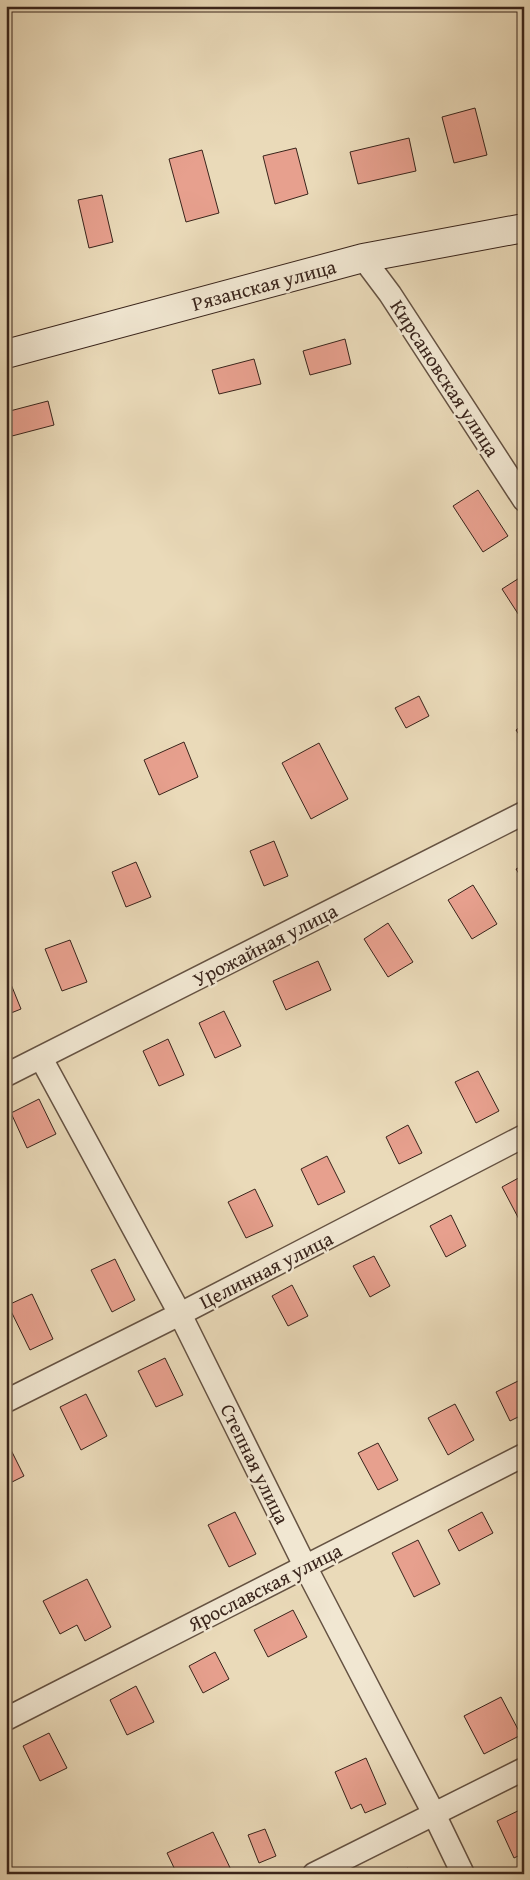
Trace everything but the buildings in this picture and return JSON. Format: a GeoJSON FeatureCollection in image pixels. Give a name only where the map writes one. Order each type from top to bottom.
{"type":"FeatureCollection","features":[{"type":"Feature","properties":{"kind":"main road","name":"Рязанская улица"},"geometry":{"type":"LineString","coordinates":[[6,354],[363,258],[524,228]]}},
{"type":"Feature","properties":{"kind":"street","name":"Кирсановская улица"},"geometry":{"type":"LineString","coordinates":[[363,258],[390,294],[524,500]]}},
{"type":"Feature","properties":{"kind":"street","name":"Урожайная улица"},"geometry":{"type":"LineString","coordinates":[[6,1075],[524,813]]}},
{"type":"Feature","properties":{"kind":"street","name":"Степная улица"},"geometry":{"type":"LineString","coordinates":[[41,1058],[180,1314],[305,1566],[434,1814],[463,1874]]}},
{"type":"Feature","properties":{"kind":"street","name":"Целинная улица"},"geometry":{"type":"LineString","coordinates":[[6,1401],[180,1314],[524,1136]]}},
{"type":"Feature","properties":{"kind":"street","name":"Ярославская улица"},"geometry":{"type":"LineString","coordinates":[[6,1718],[524,1456]]}},
{"type":"Feature","properties":{"kind":"street"},"geometry":{"type":"LineString","coordinates":[[314,1874],[524,1769]]}}]}
